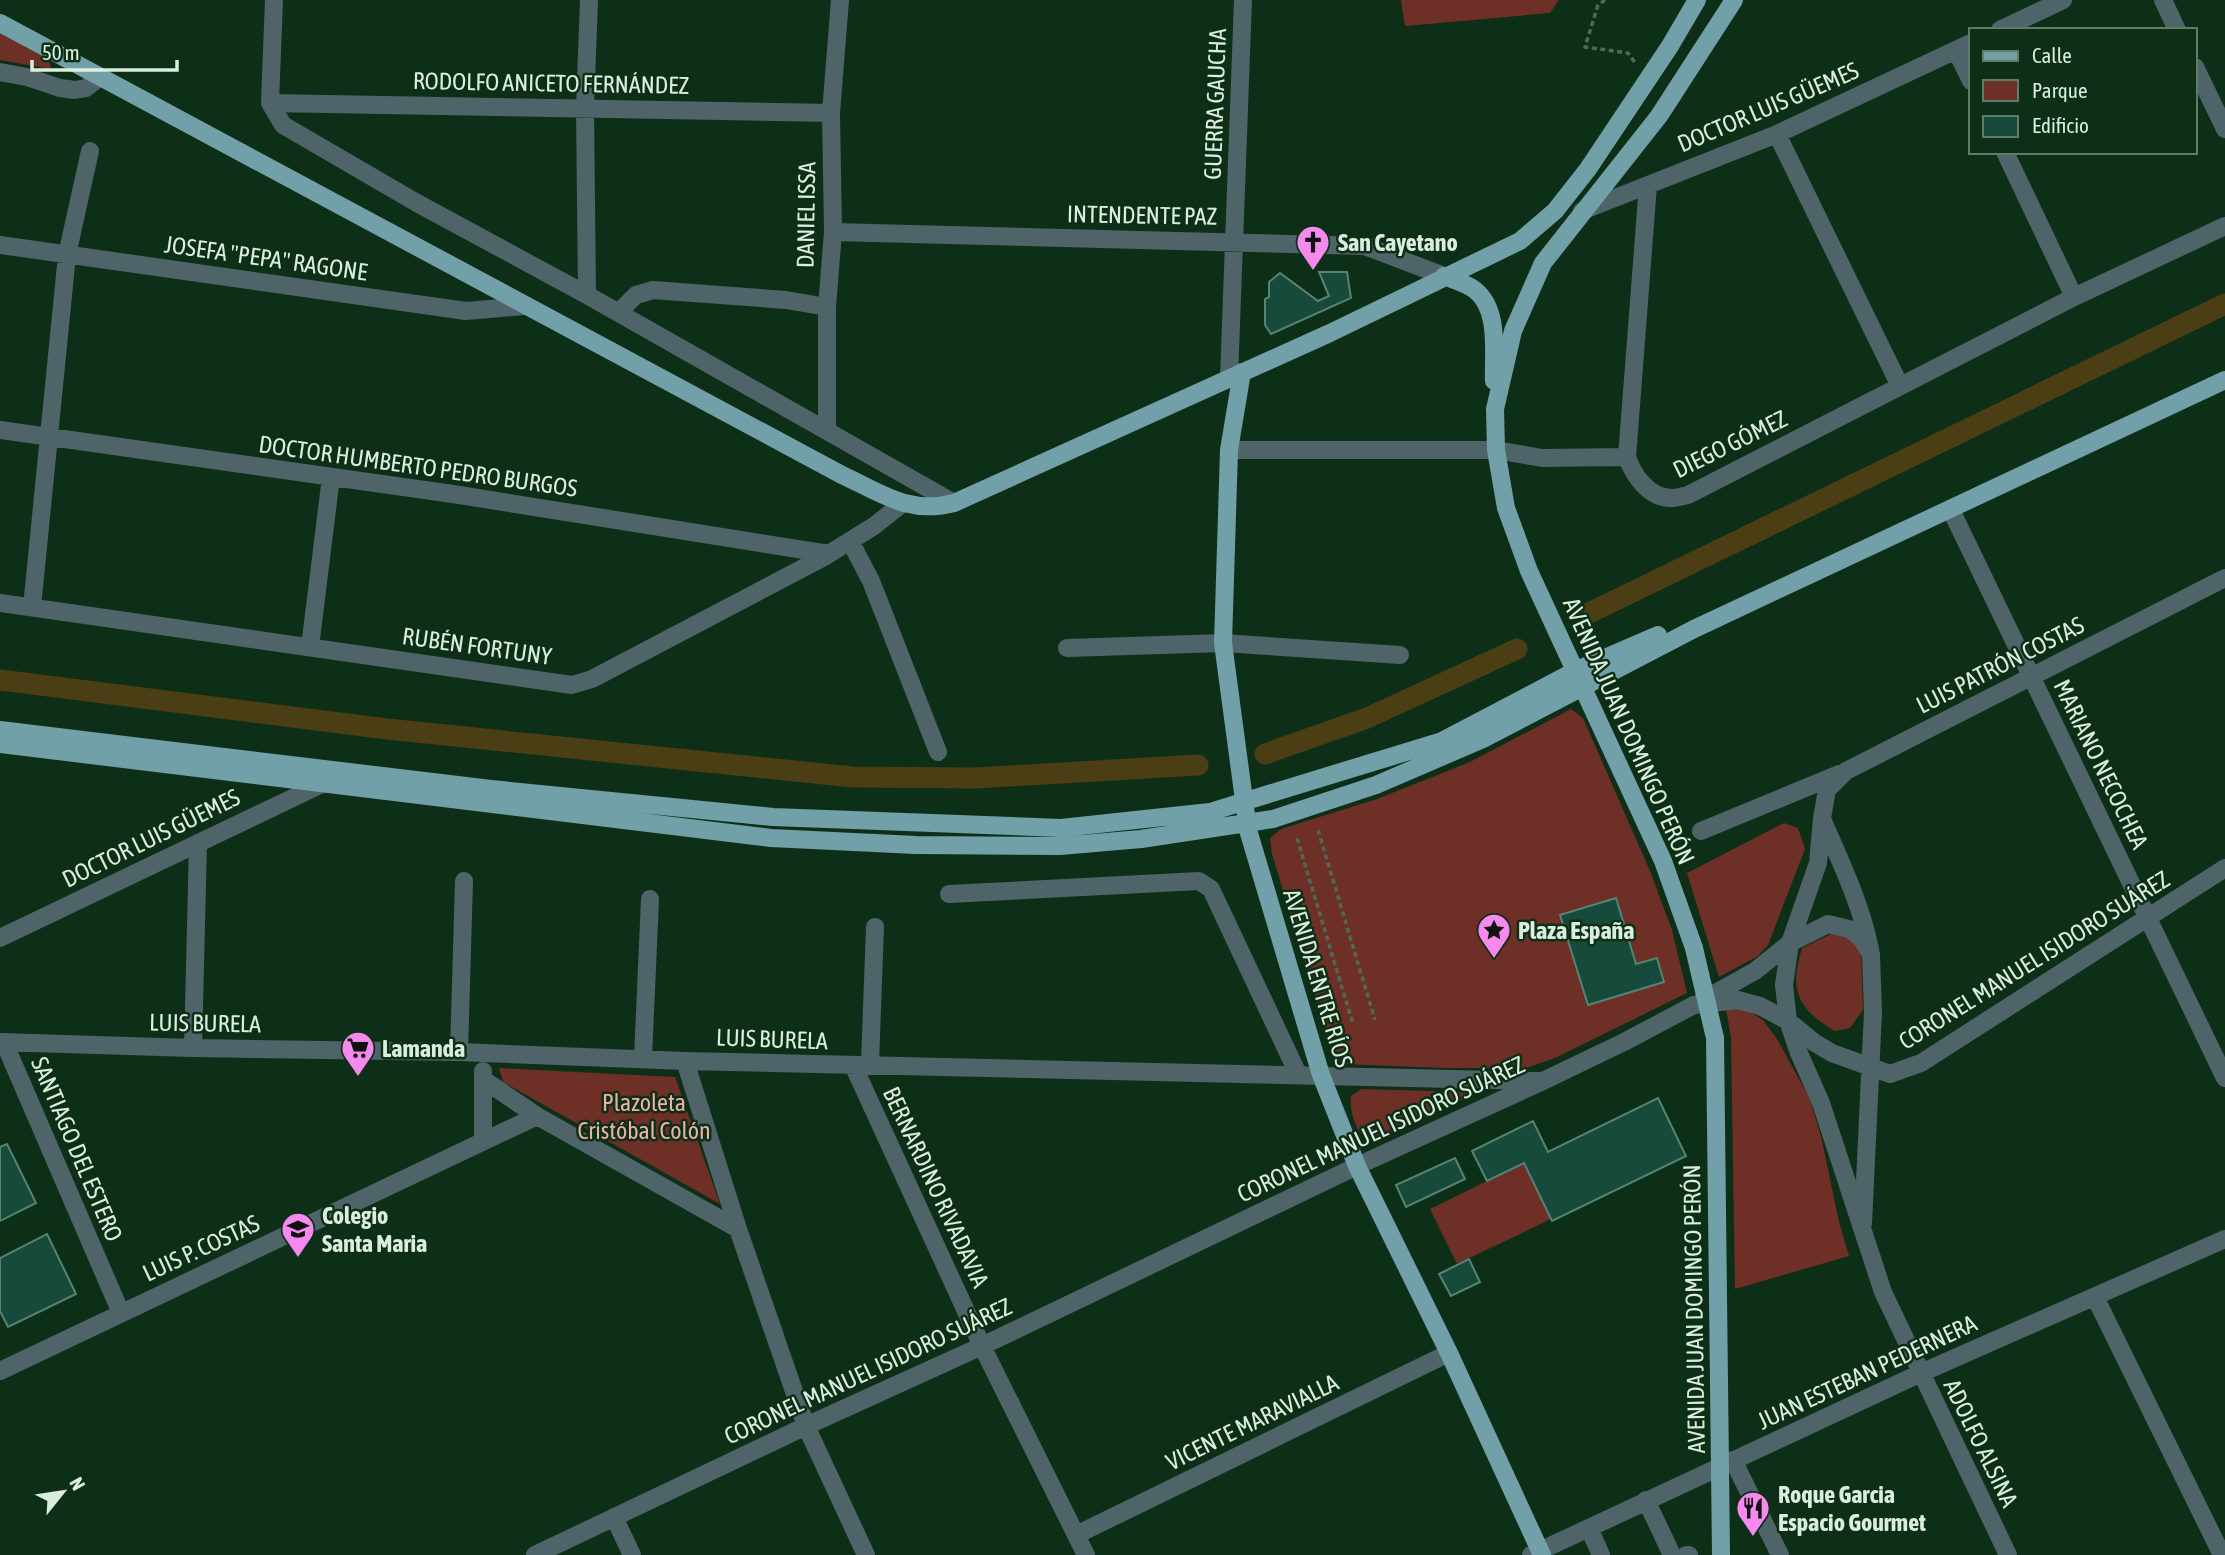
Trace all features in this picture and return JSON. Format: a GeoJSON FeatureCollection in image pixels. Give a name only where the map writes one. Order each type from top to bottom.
{"type":"FeatureCollection","features":[{"type":"Feature","properties":{"kind":"main road"},"geometry":{"type":"LineString","coordinates":[[0,23],[842,474],[902,503],[918,508],[936,508],[954,503],[1329,333],[1520,240],[1555,211],[1588,169],[1648,80],[1697,0]]}},
{"type":"Feature","properties":{"kind":"main road","name":"AVENIDA JUAN DOMINGO PERÓN"},"geometry":{"type":"LineString","coordinates":[[1721,1555],[1727,1462],[1714,1038],[1694,948],[1663,860],[1529,571],[1506,508],[1496,450],[1495,409],[1513,331],[1543,262],[1660,116],[1734,0]]}},
{"type":"Feature","properties":{"kind":"main road"},"geometry":{"type":"LineString","coordinates":[[1444,276],[1473,288],[1486,302],[1490,312],[1495,409]]}},
{"type":"Feature","properties":{"kind":"main road"},"geometry":{"type":"LineString","coordinates":[[0,744],[771,838],[916,845],[1060,846],[1141,839],[1273,819],[1376,785],[1483,739],[1580,678],[1685,624],[2225,369]]}},
{"type":"Feature","properties":{"kind":"main road","name":"AVENIDA ENTRE RÍOS"},"geometry":{"type":"LineString","coordinates":[[1235,375],[1229,450],[1223,643],[1247,823],[1321,1075],[1357,1166],[1449,1353],[1538,1554]]}},
{"type":"Feature","properties":{"kind":"main road"},"geometry":{"type":"LineString","coordinates":[[0,730],[491,789],[773,817],[1061,828],[1210,812],[1442,741],[1694,629],[2225,380]]}},
{"type":"Feature","properties":{"kind":"street"},"geometry":{"type":"LineString","coordinates":[[274,0],[270,103],[283,125],[417,203],[587,295],[954,503]]}},
{"type":"Feature","properties":{"kind":"street"},"geometry":{"type":"LineString","coordinates":[[587,295],[584,107],[589,0]]}},
{"type":"Feature","properties":{"kind":"street","name":"DANIEL ISSA"},"geometry":{"type":"LineString","coordinates":[[827,430],[827,307],[833,232],[831,113],[840,0]]}},
{"type":"Feature","properties":{"kind":"street","name":"GUERRA GAUCHA"},"geometry":{"type":"LineString","coordinates":[[1235,375],[1234,242],[1243,0]]}},
{"type":"Feature","properties":{"kind":"street"},"geometry":{"type":"LineString","coordinates":[[2004,28],[2063,0]]}},
{"type":"Feature","properties":{"kind":"street"},"geometry":{"type":"LineString","coordinates":[[2163,0],[2176,28]]}},
{"type":"Feature","properties":{"kind":"street"},"geometry":{"type":"LineString","coordinates":[[1964,47],[1969,71]]}},
{"type":"Feature","properties":{"kind":"street","name":"DOCTOR LUIS GÜEMES"},"geometry":{"type":"LineString","coordinates":[[1582,211],[1777,134],[1964,47]]}},
{"type":"Feature","properties":{"kind":"street"},"geometry":{"type":"LineString","coordinates":[[2197,71],[2225,129]]}},
{"type":"Feature","properties":{"kind":"street"},"geometry":{"type":"LineString","coordinates":[[0,72],[75,90],[86,88],[100,77]]}},
{"type":"Feature","properties":{"kind":"street","name":"RODOLFO ANICETO FERNÁNDEZ"},"geometry":{"type":"LineString","coordinates":[[270,103],[831,113]]}},
{"type":"Feature","properties":{"kind":"street"},"geometry":{"type":"LineString","coordinates":[[1777,134],[1900,386]]}},
{"type":"Feature","properties":{"kind":"street"},"geometry":{"type":"LineString","coordinates":[[32,607],[67,255],[90,152]]}},
{"type":"Feature","properties":{"kind":"street"},"geometry":{"type":"LineString","coordinates":[[2006,154],[2074,297]]}},
{"type":"Feature","properties":{"kind":"street"},"geometry":{"type":"LineString","coordinates":[[1229,450],[1496,450],[1542,458],[1627,457],[1648,185]]}},
{"type":"Feature","properties":{"kind":"street","name":"DIEGO GÓMEZ"},"geometry":{"type":"LineString","coordinates":[[1627,457],[1631,470],[1651,492],[1671,498],[1688,495],[2074,297],[2225,226]]}},
{"type":"Feature","properties":{"kind":"street","name":"INTENDENTE PAZ"},"geometry":{"type":"LineString","coordinates":[[833,232],[1365,246],[1444,276]]}},
{"type":"Feature","properties":{"kind":"street","name":"JOSEFA \"PEPA\" RAGONE"},"geometry":{"type":"LineString","coordinates":[[0,245],[466,311],[525,306]]}},
{"type":"Feature","properties":{"kind":"street"},"geometry":{"type":"LineString","coordinates":[[618,313],[636,295],[653,290],[786,300],[827,307]]}},
{"type":"Feature","properties":{"kind":"street","name":"DOCTOR HUMBERTO PEDRO BURGOS"},"geometry":{"type":"LineString","coordinates":[[0,430],[331,477],[829,554]]}},
{"type":"Feature","properties":{"kind":"street"},"geometry":{"type":"LineString","coordinates":[[310,647],[331,477]]}},
{"type":"Feature","properties":{"kind":"street","name":"RUBÉN FORTUNY"},"geometry":{"type":"LineString","coordinates":[[0,603],[572,685],[592,679],[829,554],[902,503]]}},
{"type":"Feature","properties":{"kind":"street","name":"MARIANO NECOCHEA"},"geometry":{"type":"LineString","coordinates":[[1951,510],[2149,919],[2220,1056],[2225,1078]]}},
{"type":"Feature","properties":{"kind":"street"},"geometry":{"type":"LineString","coordinates":[[849,541],[871,581],[938,752]]}},
{"type":"Feature","properties":{"kind":"street","name":"LUIS PATRÓN COSTAS"},"geometry":{"type":"LineString","coordinates":[[1822,818],[1827,790],[1846,771],[2225,578]]}},
{"type":"Feature","properties":{"kind":"street"},"geometry":{"type":"LineString","coordinates":[[1067,648],[1223,643],[1400,655]]}},
{"type":"Feature","properties":{"kind":"street"},"geometry":{"type":"LineString","coordinates":[[1701,831],[1846,771]]}},
{"type":"Feature","properties":{"kind":"street","name":"DOCTOR LUIS GÜEMES"},"geometry":{"type":"LineString","coordinates":[[0,938],[324,783]]}},
{"type":"Feature","properties":{"kind":"street","name":"ADOLFO ALSINA"},"geometry":{"type":"LineString","coordinates":[[1822,818],[1818,863],[1790,943],[1784,985],[1788,1021],[1821,1103],[1883,1292],[2008,1555]]}},
{"type":"Feature","properties":{"kind":"street","name":"ADOLFO ALSINA"},"geometry":{"type":"LineString","coordinates":[[1822,818],[1853,891],[1865,925],[1871,954],[1873,1012],[1863,1236]]}},
{"type":"Feature","properties":{"kind":"street"},"geometry":{"type":"LineString","coordinates":[[193,1048],[198,843]]}},
{"type":"Feature","properties":{"kind":"street","name":"CORONEL MANUEL ISIDORO SUÁREZ"},"geometry":{"type":"LineString","coordinates":[[535,1555],[982,1346],[1357,1166],[1543,1081],[1624,1042],[1693,1004],[1738,1000],[1760,1006],[1788,1021],[1824,1048],[1890,1074],[1921,1063],[2225,868]]}},
{"type":"Feature","properties":{"kind":"street"},"geometry":{"type":"LineString","coordinates":[[459,1052],[464,881]]}},
{"type":"Feature","properties":{"kind":"street"},"geometry":{"type":"LineString","coordinates":[[948,894],[1199,881],[1211,889],[1298,1074]]}},
{"type":"Feature","properties":{"kind":"street"},"geometry":{"type":"LineString","coordinates":[[643,1058],[650,899]]}},
{"type":"Feature","properties":{"kind":"street"},"geometry":{"type":"LineString","coordinates":[[1693,1004],[1755,971],[1790,943],[1828,924],[1849,929],[1861,938],[1871,954]]}},
{"type":"Feature","properties":{"kind":"street","name":"BERNARDINO RIVADAVIA"},"geometry":{"type":"LineString","coordinates":[[875,927],[862,1065],[982,1346],[1086,1555]]}},
{"type":"Feature","properties":{"kind":"street","name":"LUIS BURELA"},"geometry":{"type":"LineString","coordinates":[[2,1042],[482,1052],[685,1061],[1543,1081]]}},
{"type":"Feature","properties":{"kind":"street","name":"SANTIAGO DEL ESTERO"},"geometry":{"type":"LineString","coordinates":[[2,1042],[121,1313]]}},
{"type":"Feature","properties":{"kind":"street"},"geometry":{"type":"LineString","coordinates":[[482,1052],[483,1141]]}},
{"type":"Feature","properties":{"kind":"street"},"geometry":{"type":"LineString","coordinates":[[685,1061],[738,1229],[806,1426],[866,1555]]}},
{"type":"Feature","properties":{"kind":"street"},"geometry":{"type":"LineString","coordinates":[[484,1080],[537,1116],[738,1229]]}},
{"type":"Feature","properties":{"kind":"street","name":"LUIS P. COSTAS"},"geometry":{"type":"LineString","coordinates":[[0,1370],[537,1116]]}},
{"type":"Feature","properties":{"kind":"street","name":"JUAN ESTEBAN PEDERNERA"},"geometry":{"type":"LineString","coordinates":[[1538,1554],[1646,1500],[1921,1373],[2225,1239]]}},
{"type":"Feature","properties":{"kind":"street"},"geometry":{"type":"LineString","coordinates":[[2095,1297],[2222,1555]]}},
{"type":"Feature","properties":{"kind":"street","name":"VICENTE MARAVIALLA"},"geometry":{"type":"LineString","coordinates":[[1076,1535],[1449,1353]]}},
{"type":"Feature","properties":{"kind":"street"},"geometry":{"type":"LineString","coordinates":[[1727,1462],[1780,1555]]}},
{"type":"Feature","properties":{"kind":"street"},"geometry":{"type":"LineString","coordinates":[[1646,1500],[1672,1555]]}},
{"type":"Feature","properties":{"kind":"street"},"geometry":{"type":"LineString","coordinates":[[614,1517],[632,1555]]}},
{"type":"Feature","properties":{"kind":"street"},"geometry":{"type":"LineString","coordinates":[[1589,1528],[1601,1555]]}},
{"type":"Feature","properties":{"kind":"path"},"geometry":{"type":"LineString","coordinates":[[1605,0],[1598,5],[1586,47],[1628,53],[1648,80]]}},
{"type":"Feature","properties":{"kind":"path"},"geometry":{"type":"LineString","coordinates":[[1318,830],[1375,1020]]}},
{"type":"Feature","properties":{"kind":"path"},"geometry":{"type":"LineString","coordinates":[[1297,838],[1353,1024]]}},
{"type":"Feature","properties":{"kind":"green space"},"geometry":{"type":"Polygon","coordinates":[[[1401,0],[1559,0],[1550,13],[1405,26],[1401,0]]]}},
{"type":"Feature","properties":{"kind":"green space"},"geometry":{"type":"Polygon","coordinates":[[[0,33],[49,60],[51,69],[0,60],[0,33]]]}},
{"type":"Feature","properties":{"kind":"green space"},"geometry":{"type":"Polygon","coordinates":[[[1571,709],[1583,718],[1650,871],[1672,930],[1687,993],[1555,1058],[1526,1068],[1342,1064],[1333,1054],[1272,854],[1270,838],[1281,829],[1377,799],[1470,762],[1571,709]]]}},
{"type":"Feature","properties":{"kind":"green space"},"geometry":{"type":"Polygon","coordinates":[[[1784,823],[1798,828],[1805,849],[1768,945],[1758,956],[1719,977],[1687,873],[1784,823]]]}},
{"type":"Feature","properties":{"kind":"green space"},"geometry":{"type":"Polygon","coordinates":[[[1833,933],[1854,940],[1861,952],[1863,1010],[1850,1028],[1835,1031],[1804,1006],[1799,997],[1796,976],[1802,948],[1833,933]]]}},
{"type":"Feature","properties":{"kind":"green space"},"geometry":{"type":"Polygon","coordinates":[[[1744,1008],[1763,1020],[1777,1039],[1809,1097],[1821,1136],[1849,1256],[1735,1289],[1731,1037],[1726,1009],[1744,1008]]]}},
{"type":"Feature","properties":{"kind":"green space","name":"Plazoleta Cristóbal Colón"},"geometry":{"type":"Polygon","coordinates":[[[499,1068],[675,1077],[720,1204],[503,1082],[499,1068]]]}},
{"type":"Feature","properties":{"kind":"green space"},"geometry":{"type":"Polygon","coordinates":[[[1361,1089],[1465,1092],[1468,1097],[1373,1142],[1367,1140],[1358,1130],[1351,1109],[1351,1096],[1361,1089]]]}},
{"type":"Feature","properties":{"kind":"green space"},"geometry":{"type":"Polygon","coordinates":[[[1524,1163],[1551,1219],[1457,1264],[1430,1209],[1524,1163]]]}},
{"type":"Feature","properties":{"kind":"building"},"geometry":{"type":"Polygon","coordinates":[[[1319,272],[1347,272],[1351,298],[1271,334],[1265,325],[1265,299],[1269,297],[1269,282],[1280,273],[1318,301],[1329,296],[1319,272]]]}},
{"type":"Feature","properties":{"kind":"building"},"geometry":{"type":"Polygon","coordinates":[[[1616,898],[1636,964],[1657,958],[1664,982],[1588,1005],[1560,915],[1616,898]]]}},
{"type":"Feature","properties":{"kind":"building"},"geometry":{"type":"Polygon","coordinates":[[[1658,1098],[1686,1156],[1552,1221],[1524,1163],[1487,1181],[1472,1151],[1533,1121],[1548,1152],[1658,1098]]]}},
{"type":"Feature","properties":{"kind":"building"},"geometry":{"type":"Polygon","coordinates":[[[7,1144],[36,1203],[0,1221],[0,1147],[7,1144]]]}},
{"type":"Feature","properties":{"kind":"building"},"geometry":{"type":"Polygon","coordinates":[[[1455,1158],[1465,1179],[1406,1207],[1396,1185],[1455,1158]]]}},
{"type":"Feature","properties":{"kind":"building"},"geometry":{"type":"Polygon","coordinates":[[[47,1234],[76,1294],[8,1327],[0,1311],[0,1258],[47,1234]]]}},
{"type":"Feature","properties":{"kind":"building"},"geometry":{"type":"Polygon","coordinates":[[[1469,1259],[1480,1282],[1451,1296],[1439,1274],[1469,1259]]]}},
{"type":"Feature","properties":{"kind":"waterway"},"geometry":{"type":"LineString","coordinates":[[1585,615],[2225,304]]}},
{"type":"Feature","properties":{"kind":"waterway"},"geometry":{"type":"LineString","coordinates":[[1265,754],[1367,718],[1517,649]]}},
{"type":"Feature","properties":{"kind":"waterway"},"geometry":{"type":"LineString","coordinates":[[0,680],[387,729],[853,777],[976,778],[1198,765]]}},
{"type":"Feature","properties":{"kind":"place","name":"San Cayetano"},"geometry":{"type":"Point","coordinates":[1313,272]}},
{"type":"Feature","properties":{"kind":"place","name":"Plaza España"},"geometry":{"type":"Point","coordinates":[1494,960]}},
{"type":"Feature","properties":{"kind":"place","name":"Lamanda"},"geometry":{"type":"Point","coordinates":[358,1078]}},
{"type":"Feature","properties":{"kind":"place","name":"Colegio Santa Maria"},"geometry":{"type":"Point","coordinates":[298,1259]}},
{"type":"Feature","properties":{"kind":"place","name":"Roque Garcia Espacio Gourmet"},"geometry":{"type":"Point","coordinates":[1753,1538]}}]}
